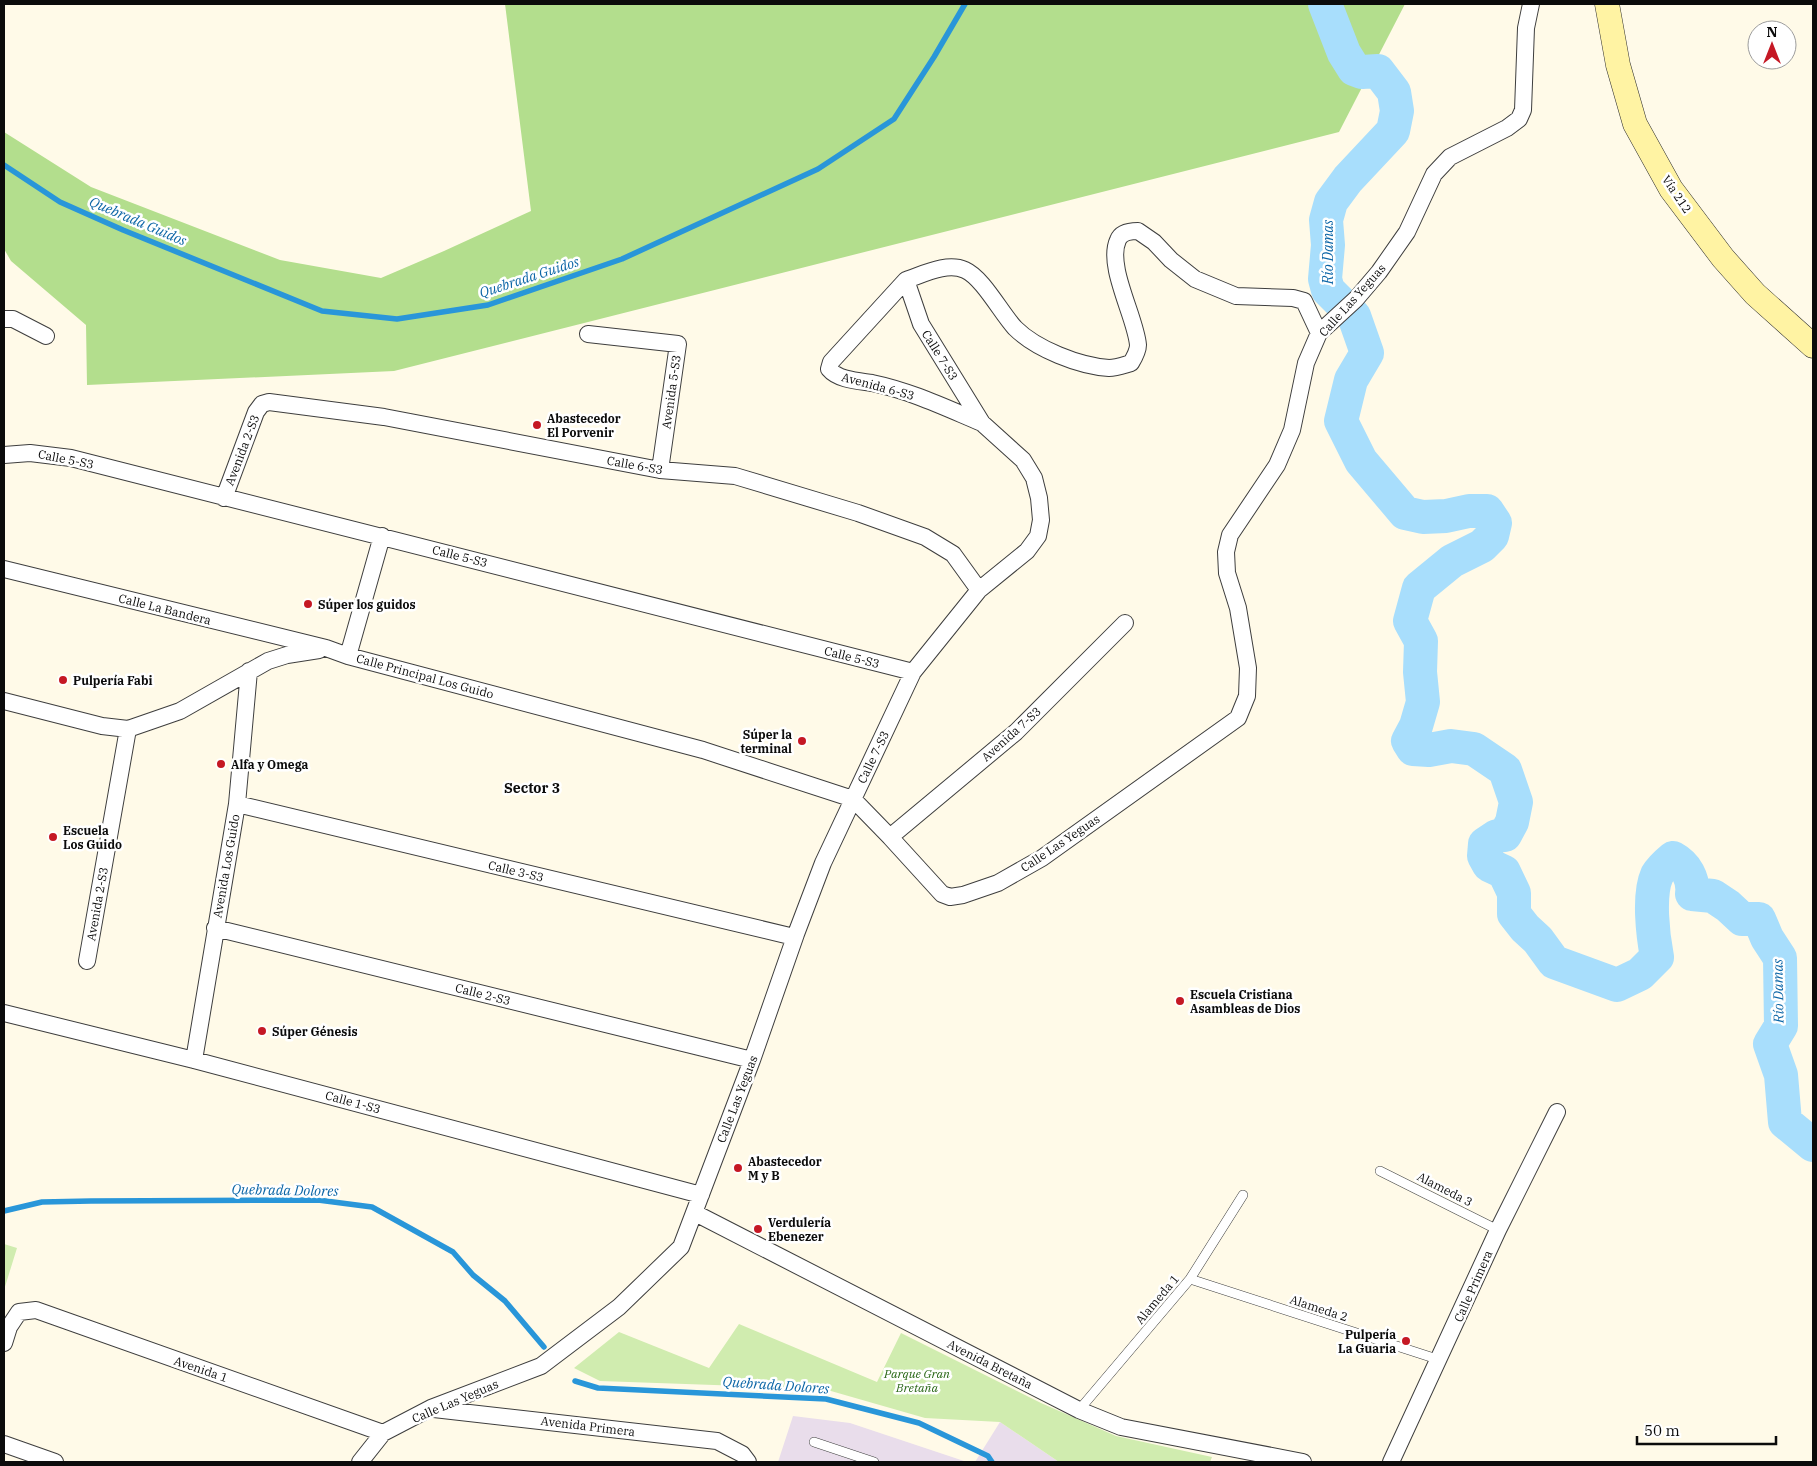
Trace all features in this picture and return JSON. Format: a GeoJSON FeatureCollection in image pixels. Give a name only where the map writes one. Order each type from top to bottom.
{"type":"FeatureCollection","features":[{"type":"Feature","properties":{"kind":"main road","name":"Vía 212"},"geometry":{"type":"LineString","coordinates":[[1608,4],[1618,65],[1635,124],[1672,189],[1724,258],[1755,294],[1813,346]]}},
{"type":"Feature","properties":{"kind":"street","name":"Calle Las Yeguas"},"geometry":{"type":"LineString","coordinates":[[360,1462],[383,1433],[431,1408],[541,1366],[619,1307],[681,1247],[752,1060],[794,937],[823,863],[853,799],[942,894],[950,897],[998,883],[1042,858],[1238,718],[1247,696],[1248,668],[1238,608],[1226,573],[1226,552],[1230,535],[1277,465],[1281,456],[1292,430],[1306,363],[1319,333],[1356,299],[1379,272],[1407,232],[1434,174],[1450,158],[1519,120],[1523,110],[1526,28],[1531,4]]}},
{"type":"Feature","properties":{"kind":"street"},"geometry":{"type":"LineString","coordinates":[[906,280],[952,267],[966,270],[984,287],[1015,328],[1037,345],[1078,362],[1110,368],[1131,363],[1138,348],[1133,324],[1122,292],[1115,255],[1118,239],[1124,234],[1138,231],[1154,242],[1171,260],[1195,279],[1236,296],[1293,298],[1304,301],[1319,333]]}},
{"type":"Feature","properties":{"kind":"street","name":"Calle 7-S3"},"geometry":{"type":"LineString","coordinates":[[853,799],[913,672],[980,590],[1027,551],[1038,536],[1042,520],[1034,478],[1023,460],[982,423],[920,324],[906,280]]}},
{"type":"Feature","properties":{"kind":"street","name":"Avenida 6-S3"},"geometry":{"type":"LineString","coordinates":[[906,280],[831,362],[829,369],[832,374],[881,385],[924,398],[982,423]]}},
{"type":"Feature","properties":{"kind":"street"},"geometry":{"type":"LineString","coordinates":[[4,319],[13,319],[46,336]]}},
{"type":"Feature","properties":{"kind":"street","name":"Avenida 5-S3"},"geometry":{"type":"LineString","coordinates":[[588,334],[678,344],[660,470]]}},
{"type":"Feature","properties":{"kind":"street","name":"Calle 6-S3"},"geometry":{"type":"LineString","coordinates":[[262,404],[269,402],[384,417],[660,470],[735,476],[858,513],[925,537],[953,554],[980,590]]}},
{"type":"Feature","properties":{"kind":"street","name":"Avenida 2-S3"},"geometry":{"type":"LineString","coordinates":[[224,498],[252,421],[262,404]]}},
{"type":"Feature","properties":{"kind":"street","name":"Calle 5-S3"},"geometry":{"type":"LineString","coordinates":[[4,455],[30,453],[71,458],[913,672]]}},
{"type":"Feature","properties":{"kind":"street"},"geometry":{"type":"LineString","coordinates":[[348,656],[382,536]]}},
{"type":"Feature","properties":{"kind":"street","name":"Calle La Bandera"},"geometry":{"type":"LineString","coordinates":[[4,569],[326,648]]}},
{"type":"Feature","properties":{"kind":"street","name":"Avenida 7-S3"},"geometry":{"type":"LineString","coordinates":[[890,837],[1016,732],[1125,623]]}},
{"type":"Feature","properties":{"kind":"street"},"geometry":{"type":"LineString","coordinates":[[4,701],[102,726],[128,729],[180,711],[268,661],[326,648]]}},
{"type":"Feature","properties":{"kind":"street","name":"Calle Principal Los Guido"},"geometry":{"type":"LineString","coordinates":[[326,648],[348,656],[703,750],[853,799]]}},
{"type":"Feature","properties":{"kind":"street","name":"Avenida Los Guido"},"geometry":{"type":"LineString","coordinates":[[194,1060],[237,804],[249,671]]}},
{"type":"Feature","properties":{"kind":"street","name":"Avenida 2-S3"},"geometry":{"type":"LineString","coordinates":[[87,961],[128,729]]}},
{"type":"Feature","properties":{"kind":"street","name":"Calle 3-S3"},"geometry":{"type":"LineString","coordinates":[[237,804],[794,937]]}},
{"type":"Feature","properties":{"kind":"street","name":"Calle 2-S3"},"geometry":{"type":"LineString","coordinates":[[216,928],[752,1060]]}},
{"type":"Feature","properties":{"kind":"street","name":"Calle 1-S3"},"geometry":{"type":"LineString","coordinates":[[4,1012],[194,1060],[701,1195]]}},
{"type":"Feature","properties":{"kind":"street","name":"Calle Primera"},"geometry":{"type":"LineString","coordinates":[[1391,1462],[1440,1360],[1498,1230],[1557,1112]]}},
{"type":"Feature","properties":{"kind":"street","name":"Avenida Bretaña"},"geometry":{"type":"LineString","coordinates":[[695,1213],[1079,1410],[1121,1428],[1303,1462]]}},
{"type":"Feature","properties":{"kind":"street","name":"Avenida 1"},"geometry":{"type":"LineString","coordinates":[[4,1342],[9,1327],[19,1312],[36,1310],[383,1433]]}},
{"type":"Feature","properties":{"kind":"street","name":"Avenida Primera"},"geometry":{"type":"LineString","coordinates":[[431,1408],[717,1441],[745,1458]]}},
{"type":"Feature","properties":{"kind":"street"},"geometry":{"type":"LineString","coordinates":[[4,1444],[55,1462]]}},
{"type":"Feature","properties":{"kind":"lane","name":"Alameda 3"},"geometry":{"type":"LineString","coordinates":[[1380,1171],[1498,1230]]}},
{"type":"Feature","properties":{"kind":"lane","name":"Alameda 1"},"geometry":{"type":"LineString","coordinates":[[1079,1410],[1190,1279],[1243,1195]]}},
{"type":"Feature","properties":{"kind":"lane","name":"Alameda 2"},"geometry":{"type":"LineString","coordinates":[[1190,1279],[1440,1360]]}},
{"type":"Feature","properties":{"kind":"lane"},"geometry":{"type":"LineString","coordinates":[[814,1442],[874,1462]]}},
{"type":"Feature","properties":{"kind":"shaded area"},"geometry":{"type":"Polygon","coordinates":[[[793,1416],[850,1423],[967,1462],[778,1462],[793,1416]]]}},
{"type":"Feature","properties":{"kind":"shaded area"},"geometry":{"type":"Polygon","coordinates":[[[1000,1422],[1059,1462],[975,1462],[1000,1422]]]}},
{"type":"Feature","properties":{"kind":"green space"},"geometry":{"type":"Polygon","coordinates":[[[505,4],[1405,4],[1339,132],[394,371],[87,385],[86,325],[11,261],[4,249],[4,132],[91,187],[280,260],[381,278],[531,211],[505,4]]]}},
{"type":"Feature","properties":{"kind":"green space"},"geometry":{"type":"Polygon","coordinates":[[[4,1244],[17,1248],[4,1290],[4,1244]]]}},
{"type":"Feature","properties":{"kind":"green space","name":"Parque Gran Bretaña"},"geometry":{"type":"Polygon","coordinates":[[[739,1324],[877,1382],[901,1333],[1041,1403],[1116,1436],[1212,1457],[1210,1462],[1059,1462],[1000,1422],[925,1418],[824,1389],[600,1381],[574,1368],[619,1332],[709,1368],[739,1324]]]}},
{"type":"Feature","properties":{"kind":"waterway","name":"Quebrada Guidos"},"geometry":{"type":"LineString","coordinates":[[4,165],[60,202],[123,230],[322,311],[397,319],[488,305],[622,259],[818,169],[894,119],[965,4]]}},
{"type":"Feature","properties":{"kind":"waterway","name":"Río Damas"},"geometry":{"type":"LineString","coordinates":[[1325,4],[1344,53],[1354,69],[1362,72],[1378,71],[1394,92],[1397,111],[1393,131],[1348,179],[1331,202],[1326,220],[1328,245],[1325,279],[1328,290],[1354,316],[1367,353],[1351,380],[1341,421],[1361,461],[1405,513],[1423,517],[1446,516],[1469,511],[1487,511],[1495,523],[1492,536],[1482,546],[1452,561],[1419,588],[1410,621],[1421,641],[1420,672],[1423,702],[1416,726],[1408,741],[1413,749],[1429,750],[1451,746],[1474,749],[1505,770],[1516,802],[1512,822],[1505,835],[1497,836],[1485,844],[1484,856],[1489,865],[1504,872],[1514,893],[1514,914],[1538,940],[1554,962],[1617,985],[1640,974],[1657,957],[1652,904],[1654,883],[1662,868],[1673,858],[1682,864],[1688,873],[1692,883],[1692,894],[1713,896],[1742,919],[1759,919],[1767,938],[1780,958],[1781,1026],[1770,1044],[1781,1075],[1785,1122],[1813,1145]]}},
{"type":"Feature","properties":{"kind":"waterway","name":"Quebrada Dolores"},"geometry":{"type":"LineString","coordinates":[[4,1211],[42,1202],[91,1201],[318,1200],[372,1207],[453,1252],[473,1275],[505,1301],[544,1347]]}},
{"type":"Feature","properties":{"kind":"waterway","name":"Quebrada Dolores"},"geometry":{"type":"LineString","coordinates":[[575,1381],[598,1388],[826,1399],[919,1423],[988,1456],[992,1462]]}},
{"type":"Feature","properties":{"kind":"place","name":"Abastecedor El Porvenir"},"geometry":{"type":"Point","coordinates":[537,425]}},
{"type":"Feature","properties":{"kind":"place","name":"Súper los guidos"},"geometry":{"type":"Point","coordinates":[308,604]}},
{"type":"Feature","properties":{"kind":"place","name":"Pulpería Fabi"},"geometry":{"type":"Point","coordinates":[63,680]}},
{"type":"Feature","properties":{"kind":"place","name":"Súper la terminal"},"geometry":{"type":"Point","coordinates":[802,741]}},
{"type":"Feature","properties":{"kind":"place","name":"Alfa y Omega"},"geometry":{"type":"Point","coordinates":[221,764]}},
{"type":"Feature","properties":{"kind":"place","name":"Escuela Los Guido"},"geometry":{"type":"Point","coordinates":[53,837]}},
{"type":"Feature","properties":{"kind":"place","name":"Escuela Cristiana Asambleas de Dios"},"geometry":{"type":"Point","coordinates":[1180,1001]}},
{"type":"Feature","properties":{"kind":"place","name":"Súper Génesis"},"geometry":{"type":"Point","coordinates":[262,1031]}},
{"type":"Feature","properties":{"kind":"place","name":"Abastecedor M y B"},"geometry":{"type":"Point","coordinates":[738,1168]}},
{"type":"Feature","properties":{"kind":"place","name":"Verdulería Ebenezer"},"geometry":{"type":"Point","coordinates":[758,1229]}},
{"type":"Feature","properties":{"kind":"place","name":"Pulpería La Guaria"},"geometry":{"type":"Point","coordinates":[1406,1341]}},
{"type":"Feature","properties":{"kind":"district","name":"Sector 3"},"geometry":{"type":"Point","coordinates":[532,788]}}]}
